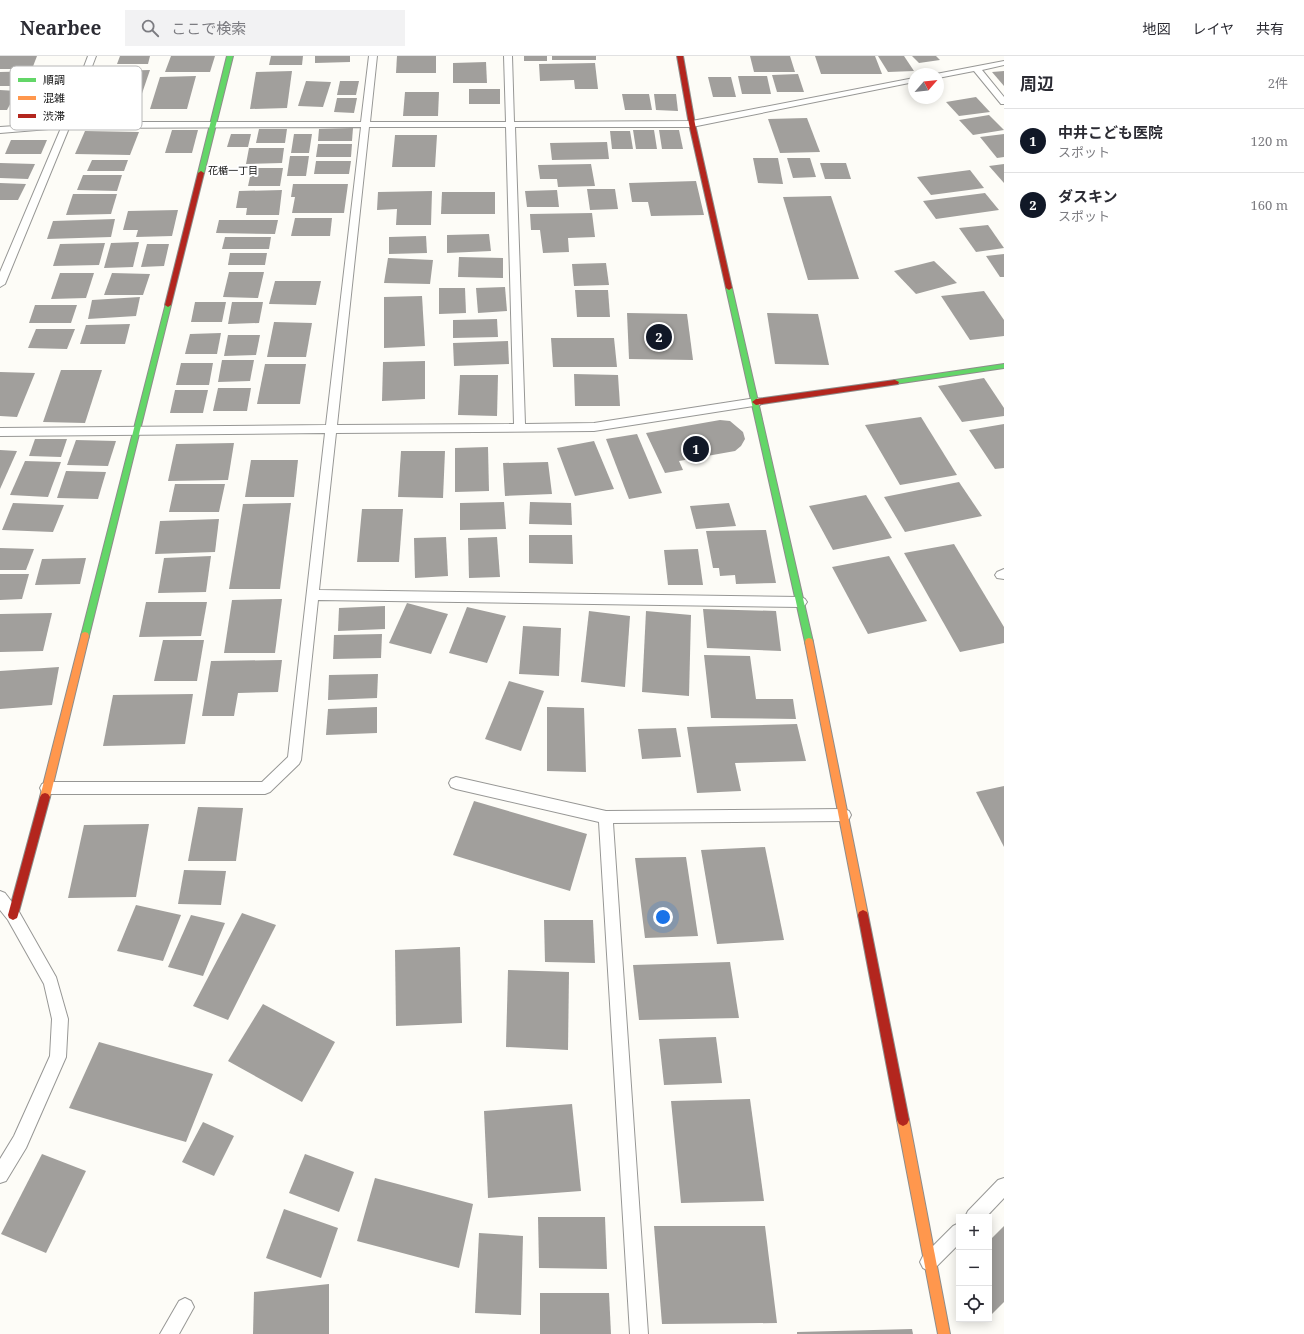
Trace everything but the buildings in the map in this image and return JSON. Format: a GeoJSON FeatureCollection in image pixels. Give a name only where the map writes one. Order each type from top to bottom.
{"type":"FeatureCollection","features":[{"type":"Feature","properties":{"kind":"street"},"geometry":{"type":"LineString","coordinates":[[13,915],[47,788],[230,56]]}},
{"type":"Feature","properties":{"kind":"street"},"geometry":{"type":"LineString","coordinates":[[680,56],[692,124],[801,602],[844,814],[929,1263],[944,1334]]}},
{"type":"Feature","properties":{"kind":"street"},"geometry":{"type":"LineString","coordinates":[[756,402],[1004,366]]}},
{"type":"Feature","properties":{"kind":"lane"},"geometry":{"type":"LineString","coordinates":[[88,66],[92,56]]}},
{"type":"Feature","properties":{"kind":"lane"},"geometry":{"type":"LineString","coordinates":[[47,788],[265,788],[294,760],[373,56]]}},
{"type":"Feature","properties":{"kind":"lane"},"geometry":{"type":"LineString","coordinates":[[508,56],[520,427]]}},
{"type":"Feature","properties":{"kind":"lane"},"geometry":{"type":"LineString","coordinates":[[944,75],[1004,63]]}},
{"type":"Feature","properties":{"kind":"lane"},"geometry":{"type":"LineString","coordinates":[[976,68],[1004,102]]}},
{"type":"Feature","properties":{"kind":"lane"},"geometry":{"type":"LineString","coordinates":[[142,125],[692,124],[908,81]]}},
{"type":"Feature","properties":{"kind":"lane"},"geometry":{"type":"LineString","coordinates":[[0,130],[10,129]]}},
{"type":"Feature","properties":{"kind":"lane"},"geometry":{"type":"LineString","coordinates":[[0,284],[64,130]]}},
{"type":"Feature","properties":{"kind":"lane"},"geometry":{"type":"LineString","coordinates":[[0,432],[594,427],[756,402]]}},
{"type":"Feature","properties":{"kind":"lane"},"geometry":{"type":"LineString","coordinates":[[312,595],[801,602]]}},
{"type":"Feature","properties":{"kind":"lane"},"geometry":{"type":"LineString","coordinates":[[456,782],[606,817],[844,814]]}},
{"type":"Feature","properties":{"kind":"lane"},"geometry":{"type":"LineString","coordinates":[[606,817],[639,1334]]}},
{"type":"Feature","properties":{"kind":"lane"},"geometry":{"type":"LineString","coordinates":[[0,898],[13,915],[51,982],[60,1019],[58,1057],[20,1142],[0,1176]]}},
{"type":"Feature","properties":{"kind":"lane"},"geometry":{"type":"LineString","coordinates":[[977,1214],[1004,1186]]}},
{"type":"Feature","properties":{"kind":"lane"},"geometry":{"type":"LineString","coordinates":[[929,1263],[956,1235]]}},
{"type":"Feature","properties":{"kind":"lane"},"geometry":{"type":"LineString","coordinates":[[169,1334],[185,1307]]}},
{"type":"Feature","properties":{"kind":"traffic: fast"},"geometry":{"type":"LineString","coordinates":[[201,173],[230,56]]}},
{"type":"Feature","properties":{"kind":"traffic: fast"},"geometry":{"type":"LineString","coordinates":[[729,288],[809,642]]}},
{"type":"Feature","properties":{"kind":"traffic: fast"},"geometry":{"type":"LineString","coordinates":[[85,636],[168,305]]}},
{"type":"Feature","properties":{"kind":"traffic: fast"},"geometry":{"type":"LineString","coordinates":[[895,382],[1004,366]]}},
{"type":"Feature","properties":{"kind":"traffic: slow"},"geometry":{"type":"LineString","coordinates":[[45,797],[85,636]]}},
{"type":"Feature","properties":{"kind":"traffic: slow"},"geometry":{"type":"LineString","coordinates":[[809,642],[863,915]]}},
{"type":"Feature","properties":{"kind":"traffic: slow"},"geometry":{"type":"LineString","coordinates":[[903,1120],[944,1334]]}},
{"type":"Feature","properties":{"kind":"traffic: jam"},"geometry":{"type":"LineString","coordinates":[[680,56],[692,124],[729,288]]}},
{"type":"Feature","properties":{"kind":"traffic: jam"},"geometry":{"type":"LineString","coordinates":[[168,305],[201,173]]}},
{"type":"Feature","properties":{"kind":"traffic: jam"},"geometry":{"type":"LineString","coordinates":[[756,402],[895,382]]}},
{"type":"Feature","properties":{"kind":"traffic: jam"},"geometry":{"type":"LineString","coordinates":[[13,915],[45,797]]}},
{"type":"Feature","properties":{"kind":"traffic: jam"},"geometry":{"type":"LineString","coordinates":[[863,915],[903,1120]]}},
{"type":"Feature","properties":{"kind":"place","name":"ダスキン"},"geometry":{"type":"Point","coordinates":[659,337]}},
{"type":"Feature","properties":{"kind":"place","name":"中井こども医院"},"geometry":{"type":"Point","coordinates":[696,449]}},
{"type":"Feature","properties":{"kind":"district","name":"花楯一丁目"},"geometry":{"type":"Point","coordinates":[233,170]}}]}
